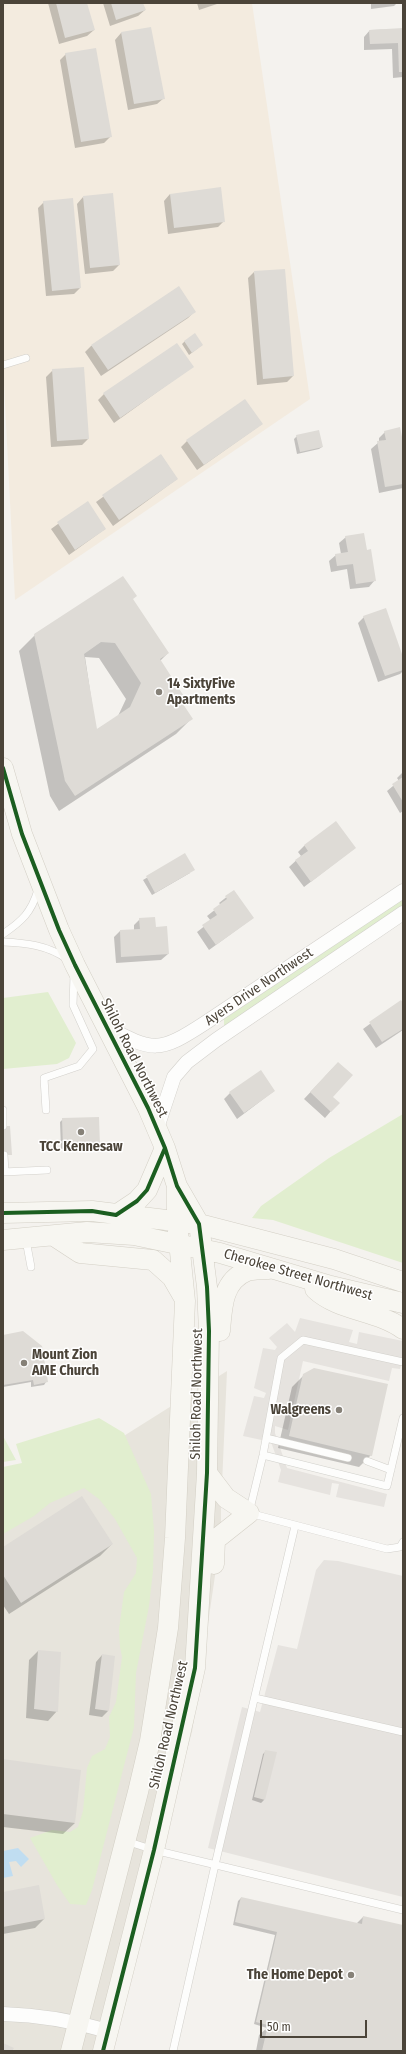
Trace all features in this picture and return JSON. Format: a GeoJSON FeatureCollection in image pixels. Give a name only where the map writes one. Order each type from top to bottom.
{"type":"FeatureCollection","features":[{"type":"Feature","properties":{"kind":"street","name":"Shiloh Road Northwest"},"geometry":{"type":"LineString","coordinates":[[3,768],[22,834],[40,884],[75,965],[157,1128],[177,1186],[199,1224],[207,1287],[209,1369],[207,1473],[195,1668],[154,1850],[103,2051]]}},
{"type":"Feature","properties":{"kind":"street","name":"Ayers Drive Northwest"},"geometry":{"type":"LineString","coordinates":[[106,1027],[142,1044],[163,1046],[174,1042],[205,1023],[403,891]]}},
{"type":"Feature","properties":{"kind":"street","name":"Ayers Drive Northwest"},"geometry":{"type":"LineString","coordinates":[[157,1128],[174,1076],[187,1062],[216,1040],[403,913]]}},
{"type":"Feature","properties":{"kind":"street"},"geometry":{"type":"LineString","coordinates":[[116,1215],[137,1201],[147,1190],[165,1148]]}},
{"type":"Feature","properties":{"kind":"street","name":"Shiloh Road Northwest"},"geometry":{"type":"LineString","coordinates":[[71,2051],[126,1841],[150,1741],[168,1628],[176,1530],[185,1301],[177,1222],[177,1186]]}},
{"type":"Feature","properties":{"kind":"street","name":"Cherokee Street Northwest"},"geometry":{"type":"LineString","coordinates":[[3,1213],[92,1211],[199,1224],[334,1259],[403,1282]]}},
{"type":"Feature","properties":{"kind":"street","name":"Cherokee Street Northwest"},"geometry":{"type":"LineString","coordinates":[[3,1240],[87,1232],[134,1235],[202,1249],[304,1277],[331,1286],[403,1303]]}},
{"type":"Feature","properties":{"kind":"street"},"geometry":{"type":"LineString","coordinates":[[54,1236],[80,1253],[153,1260],[172,1277],[185,1301]]}},
{"type":"Feature","properties":{"kind":"street"},"geometry":{"type":"LineString","coordinates":[[209,1369],[218,1351],[225,1293],[235,1280],[248,1271],[271,1268]]}},
{"type":"Feature","properties":{"kind":"street"},"geometry":{"type":"LineString","coordinates":[[304,1277],[320,1293],[351,1308],[393,1322],[403,1329]]}},
{"type":"Feature","properties":{"kind":"street"},"geometry":{"type":"LineString","coordinates":[[197,1646],[209,1631],[213,1592],[215,1540],[249,1513],[226,1498],[207,1473]]}},
{"type":"Feature","properties":{"kind":"street"},"geometry":{"type":"LineString","coordinates":[[3,2014],[22,2014],[78,2022],[108,2031]]}},
{"type":"Feature","properties":{"kind":"lane"},"geometry":{"type":"LineString","coordinates":[[3,365],[26,358]]}},
{"type":"Feature","properties":{"kind":"lane"},"geometry":{"type":"LineString","coordinates":[[3,934],[21,923],[27,915],[40,884]]}},
{"type":"Feature","properties":{"kind":"lane"},"geometry":{"type":"LineString","coordinates":[[3,942],[24,943],[47,948],[75,965],[72,1005],[93,1049],[79,1066],[44,1078],[46,1110]]}},
{"type":"Feature","properties":{"kind":"lane"},"geometry":{"type":"LineString","coordinates":[[3,1110],[3,1126]]}},
{"type":"Feature","properties":{"kind":"lane"},"geometry":{"type":"LineString","coordinates":[[4,1155],[4,1172],[47,1170]]}},
{"type":"Feature","properties":{"kind":"lane"},"geometry":{"type":"LineString","coordinates":[[25,1237],[32,1267]]}},
{"type":"Feature","properties":{"kind":"lane"},"geometry":{"type":"LineString","coordinates":[[403,1362],[303,1340],[281,1358],[263,1455],[249,1513],[387,1549],[400,1547],[403,1542]]}},
{"type":"Feature","properties":{"kind":"lane"},"geometry":{"type":"LineString","coordinates":[[263,1455],[387,1486],[403,1418]]}},
{"type":"Feature","properties":{"kind":"lane"},"geometry":{"type":"LineString","coordinates":[[266,1438],[348,1458]]}},
{"type":"Feature","properties":{"kind":"lane"},"geometry":{"type":"LineString","coordinates":[[367,1461],[391,1470]]}},
{"type":"Feature","properties":{"kind":"lane"},"geometry":{"type":"LineString","coordinates":[[174,2051],[214,1865],[295,1526]]}},
{"type":"Feature","properties":{"kind":"lane"},"geometry":{"type":"LineString","coordinates":[[255,1698],[403,1732]]}},
{"type":"Feature","properties":{"kind":"lane"},"geometry":{"type":"LineString","coordinates":[[126,1841],[154,1850],[214,1865],[403,1910]]}},
{"type":"Feature","properties":{"kind":"shaded area"},"geometry":{"type":"Polygon","coordinates":[[[3,3],[252,3],[310,399],[15,600],[3,364],[3,3]]]}},
{"type":"Feature","properties":{"kind":"shaded area"},"geometry":{"type":"Polygon","coordinates":[[[300,1318],[353,1330],[349,1342],[357,1344],[359,1332],[403,1341],[403,1358],[400,1369],[392,1368],[389,1381],[303,1361],[288,1430],[275,1426],[275,1433],[287,1468],[387,1494],[384,1507],[336,1497],[339,1484],[332,1483],[330,1495],[278,1482],[281,1470],[271,1442],[243,1436],[254,1396],[264,1398],[266,1393],[254,1388],[263,1348],[275,1350],[277,1347],[269,1338],[287,1323],[295,1332],[300,1318]]]}},
{"type":"Feature","properties":{"kind":"shaded area"},"geometry":{"type":"Polygon","coordinates":[[[227,1371],[221,1535],[192,1732],[104,2051],[3,2051],[3,1512],[227,1371]]]}},
{"type":"Feature","properties":{"kind":"shaded area"},"geometry":{"type":"Polygon","coordinates":[[[324,1560],[338,1561],[403,1576],[403,1897],[208,1848],[242,1707],[260,1712],[278,1645],[297,1649],[316,1570],[324,1560]]]}},
{"type":"Feature","properties":{"kind":"green space"},"geometry":{"type":"Polygon","coordinates":[[[403,899],[403,906],[227,1025],[224,1025],[224,1019],[403,899]]]}},
{"type":"Feature","properties":{"kind":"green space"},"geometry":{"type":"Polygon","coordinates":[[[48,992],[76,1043],[69,1058],[57,1064],[3,1069],[3,998],[48,992]]]}},
{"type":"Feature","properties":{"kind":"green space"},"geometry":{"type":"Polygon","coordinates":[[[403,1114],[403,1263],[273,1220],[252,1218],[261,1206],[329,1158],[403,1114]]]}},
{"type":"Feature","properties":{"kind":"green space"},"geometry":{"type":"Polygon","coordinates":[[[99,1418],[124,1433],[151,1494],[154,1531],[153,1571],[149,1606],[136,1673],[134,1727],[92,1890],[86,1905],[70,1904],[57,1885],[30,1838],[52,1830],[70,1832],[78,1827],[83,1811],[87,1768],[92,1756],[105,1749],[110,1737],[109,1717],[116,1702],[122,1657],[119,1629],[124,1592],[136,1573],[137,1558],[115,1519],[99,1499],[84,1488],[50,1503],[34,1516],[3,1534],[3,1467],[22,1463],[16,1444],[99,1418]]]}},
{"type":"Feature","properties":{"kind":"green space"},"geometry":{"type":"Polygon","coordinates":[[[3,1436],[16,1460],[3,1462],[3,1436]]]}},
{"type":"Feature","properties":{"kind":"water"},"geometry":{"type":"Polygon","coordinates":[[[18,1848],[29,1859],[21,1867],[16,1861],[9,1862],[13,1876],[3,1878],[3,1851],[18,1848]]]}},
{"type":"Feature","properties":{"kind":"building"},"geometry":{"type":"Polygon","coordinates":[[[56,3],[87,3],[95,30],[65,38],[56,3]]]}},
{"type":"Feature","properties":{"kind":"building"},"geometry":{"type":"Polygon","coordinates":[[[111,3],[143,3],[146,10],[116,20],[111,3]]]}},
{"type":"Feature","properties":{"kind":"building"},"geometry":{"type":"Polygon","coordinates":[[[151,27],[165,99],[134,104],[121,32],[151,27]]]}},
{"type":"Feature","properties":{"kind":"building"},"geometry":{"type":"Polygon","coordinates":[[[403,28],[403,72],[399,72],[398,43],[370,44],[369,30],[403,28]]]}},
{"type":"Feature","properties":{"kind":"building"},"geometry":{"type":"Polygon","coordinates":[[[96,48],[112,137],[81,142],[65,53],[96,48]]]}},
{"type":"Feature","properties":{"kind":"building"},"geometry":{"type":"Polygon","coordinates":[[[221,187],[225,222],[174,228],[170,194],[221,187]]]}},
{"type":"Feature","properties":{"kind":"building"},"geometry":{"type":"Polygon","coordinates":[[[113,193],[120,265],[90,268],[83,196],[113,193]]]}},
{"type":"Feature","properties":{"kind":"building"},"geometry":{"type":"Polygon","coordinates":[[[73,198],[81,288],[52,291],[43,201],[73,198]]]}},
{"type":"Feature","properties":{"kind":"building"},"geometry":{"type":"Polygon","coordinates":[[[285,269],[294,376],[263,379],[254,271],[285,269]]]}},
{"type":"Feature","properties":{"kind":"building"},"geometry":{"type":"Polygon","coordinates":[[[179,286],[196,312],[108,370],[91,345],[179,286]]]}},
{"type":"Feature","properties":{"kind":"building"},"geometry":{"type":"Polygon","coordinates":[[[195,333],[203,345],[192,353],[184,341],[195,333]]]}},
{"type":"Feature","properties":{"kind":"building"},"geometry":{"type":"Polygon","coordinates":[[[177,343],[194,367],[120,418],[103,393],[177,343]]]}},
{"type":"Feature","properties":{"kind":"building"},"geometry":{"type":"Polygon","coordinates":[[[84,367],[89,439],[57,441],[52,369],[84,367]]]}},
{"type":"Feature","properties":{"kind":"building"},"geometry":{"type":"Polygon","coordinates":[[[245,399],[263,424],[204,465],[186,440],[245,399]]]}},
{"type":"Feature","properties":{"kind":"building"},"geometry":{"type":"Polygon","coordinates":[[[400,427],[403,442],[403,484],[385,487],[377,441],[386,440],[384,431],[400,427]]]}},
{"type":"Feature","properties":{"kind":"building"},"geometry":{"type":"Polygon","coordinates":[[[319,430],[323,447],[300,452],[296,435],[319,430]]]}},
{"type":"Feature","properties":{"kind":"building"},"geometry":{"type":"Polygon","coordinates":[[[161,454],[178,479],[119,520],[102,495],[161,454]]]}},
{"type":"Feature","properties":{"kind":"building"},"geometry":{"type":"Polygon","coordinates":[[[88,501],[106,529],[75,550],[57,522],[88,501]]]}},
{"type":"Feature","properties":{"kind":"building"},"geometry":{"type":"Polygon","coordinates":[[[364,533],[367,550],[371,549],[376,581],[356,584],[353,564],[337,566],[335,554],[348,552],[345,536],[364,533]]]}},
{"type":"Feature","properties":{"kind":"building","name":"14 SixtyFive Apartments"},"geometry":{"type":"Polygon","coordinates":[[[123,576],[137,596],[133,599],[169,653],[160,659],[187,701],[183,704],[193,719],[75,796],[65,781],[34,634],[123,576]],[[101,642],[84,654],[97,729],[130,707],[141,683],[115,643],[101,642]]]}},
{"type":"Feature","properties":{"kind":"building"},"geometry":{"type":"Polygon","coordinates":[[[386,608],[403,657],[403,670],[385,676],[363,616],[386,608]]]}},
{"type":"Feature","properties":{"kind":"building"},"geometry":{"type":"Polygon","coordinates":[[[403,777],[403,802],[392,784],[403,777]]]}},
{"type":"Feature","properties":{"kind":"building"},"geometry":{"type":"Polygon","coordinates":[[[336,821],[356,848],[311,882],[295,860],[308,851],[304,845],[336,821]]]}},
{"type":"Feature","properties":{"kind":"building"},"geometry":{"type":"Polygon","coordinates":[[[185,853],[195,870],[155,893],[146,876],[185,853]]]}},
{"type":"Feature","properties":{"kind":"building"},"geometry":{"type":"Polygon","coordinates":[[[234,890],[254,918],[216,945],[202,925],[217,915],[213,909],[227,899],[225,896],[234,890]]]}},
{"type":"Feature","properties":{"kind":"building"},"geometry":{"type":"Polygon","coordinates":[[[155,917],[156,927],[167,926],[169,954],[121,957],[120,930],[140,929],[139,918],[155,917]]]}},
{"type":"Feature","properties":{"kind":"building"},"geometry":{"type":"Polygon","coordinates":[[[401,1000],[403,1003],[403,1029],[382,1042],[369,1022],[401,1000]]]}},
{"type":"Feature","properties":{"kind":"building"},"geometry":{"type":"Polygon","coordinates":[[[338,1062],[353,1075],[333,1097],[340,1103],[331,1112],[310,1092],[338,1062]]]}},
{"type":"Feature","properties":{"kind":"building"},"geometry":{"type":"Polygon","coordinates":[[[261,1070],[275,1091],[244,1113],[229,1092],[261,1070]]]}},
{"type":"Feature","properties":{"kind":"building","name":"TCC Kennesaw"},"geometry":{"type":"Polygon","coordinates":[[[99,1117],[100,1146],[63,1147],[62,1118],[99,1117]]]}},
{"type":"Feature","properties":{"kind":"building"},"geometry":{"type":"Polygon","coordinates":[[[3,1126],[10,1126],[12,1155],[3,1155],[3,1126]]]}},
{"type":"Feature","properties":{"kind":"building","name":"Mount Zion AME Church"},"geometry":{"type":"Polygon","coordinates":[[[23,1331],[42,1346],[48,1382],[34,1385],[33,1380],[3,1385],[3,1335],[23,1331]]]}},
{"type":"Feature","properties":{"kind":"building","name":"Walgreens"},"geometry":{"type":"Polygon","coordinates":[[[314,1368],[388,1384],[372,1456],[289,1436],[303,1374],[314,1368]]]}},
{"type":"Feature","properties":{"kind":"building"},"geometry":{"type":"Polygon","coordinates":[[[82,1496],[113,1544],[21,1603],[3,1575],[3,1547],[82,1496]]]}},
{"type":"Feature","properties":{"kind":"building"},"geometry":{"type":"Polygon","coordinates":[[[38,1650],[61,1652],[58,1712],[34,1709],[38,1650]]]}},
{"type":"Feature","properties":{"kind":"building"},"geometry":{"type":"Polygon","coordinates":[[[102,1654],[115,1656],[109,1711],[95,1709],[102,1654]]]}},
{"type":"Feature","properties":{"kind":"building"},"geometry":{"type":"Polygon","coordinates":[[[265,1750],[277,1752],[265,1800],[254,1797],[265,1750]]]}},
{"type":"Feature","properties":{"kind":"building"},"geometry":{"type":"Polygon","coordinates":[[[3,1759],[81,1770],[75,1823],[3,1814],[3,1759]]]}},
{"type":"Feature","properties":{"kind":"building"},"geometry":{"type":"Polygon","coordinates":[[[39,1885],[45,1919],[3,1927],[3,1892],[39,1885]]]}},
{"type":"Feature","properties":{"kind":"building","name":"The Home Depot"},"geometry":{"type":"Polygon","coordinates":[[[241,1897],[362,1924],[363,1916],[403,1925],[403,2051],[262,2051],[268,2025],[256,2022],[277,1932],[235,1922],[241,1897]]]}},
{"type":"Feature","properties":{"kind":"building"},"geometry":{"type":"Polygon","coordinates":[[[3,2043],[14,2048],[12,2051],[3,2051],[3,2043]]]}},
{"type":"Feature","properties":{"kind":"cycle path"},"geometry":{"type":"LineString","coordinates":[[3,768],[22,834],[59,930],[75,965],[148,1108],[165,1148],[177,1186],[199,1224],[207,1287],[209,1331],[207,1473],[195,1668],[154,1850],[103,2051]]}},
{"type":"Feature","properties":{"kind":"cycle path"},"geometry":{"type":"LineString","coordinates":[[3,1213],[92,1211],[116,1215],[137,1201],[147,1190],[165,1148]]}},
{"type":"Feature","properties":{"kind":"place","name":"14 SixtyFive Apartments"},"geometry":{"type":"Point","coordinates":[159,692]}},
{"type":"Feature","properties":{"kind":"place","name":"TCC Kennesaw"},"geometry":{"type":"Point","coordinates":[81,1132]}},
{"type":"Feature","properties":{"kind":"place","name":"Mount Zion AME Church"},"geometry":{"type":"Point","coordinates":[24,1363]}},
{"type":"Feature","properties":{"kind":"place","name":"Walgreens"},"geometry":{"type":"Point","coordinates":[339,1410]}},
{"type":"Feature","properties":{"kind":"place","name":"The Home Depot"},"geometry":{"type":"Point","coordinates":[351,1975]}}]}
